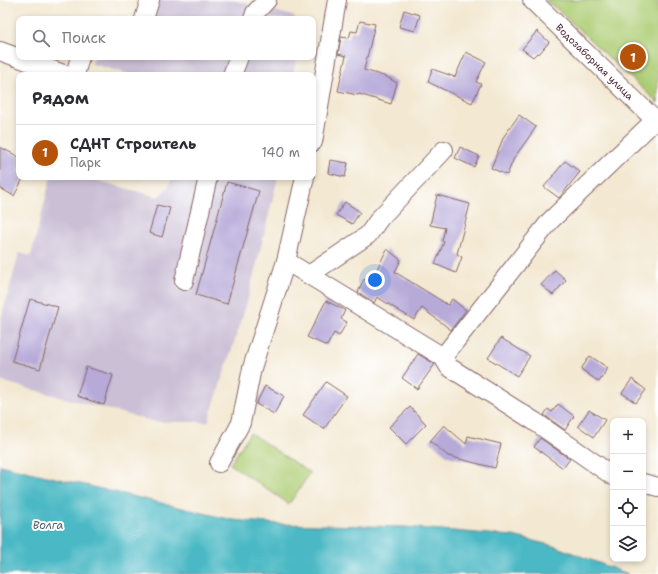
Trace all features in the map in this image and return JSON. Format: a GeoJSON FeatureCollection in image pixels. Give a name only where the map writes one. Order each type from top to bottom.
{"type":"FeatureCollection","features":[{"type":"Feature","properties":{"kind":"street"},"geometry":{"type":"LineString","coordinates":[[145,16],[150,0]]}},
{"type":"Feature","properties":{"kind":"street"},"geometry":{"type":"LineString","coordinates":[[254,16],[266,0]]}},
{"type":"Feature","properties":{"kind":"street"},"geometry":{"type":"LineString","coordinates":[[316,123],[336,0]]}},
{"type":"Feature","properties":{"kind":"street","name":"Водозаборная улица"},"geometry":{"type":"LineString","coordinates":[[532,0],[656,122]]}},
{"type":"Feature","properties":{"kind":"street"},"geometry":{"type":"LineString","coordinates":[[0,51],[16,57]]}},
{"type":"Feature","properties":{"kind":"street"},"geometry":{"type":"LineString","coordinates":[[25,60],[58,72]]}},
{"type":"Feature","properties":{"kind":"street"},"geometry":{"type":"LineString","coordinates":[[76,72],[79,60]]}},
{"type":"Feature","properties":{"kind":"street"},"geometry":{"type":"LineString","coordinates":[[233,72],[238,60]]}},
{"type":"Feature","properties":{"kind":"street"},"geometry":{"type":"LineString","coordinates":[[443,357],[550,221],[656,122]]}},
{"type":"Feature","properties":{"kind":"street"},"geometry":{"type":"LineString","coordinates":[[309,275],[368,235],[380,218],[444,150]]}},
{"type":"Feature","properties":{"kind":"street"},"geometry":{"type":"LineString","coordinates":[[184,281],[207,180]]}},
{"type":"Feature","properties":{"kind":"street"},"geometry":{"type":"LineString","coordinates":[[219,463],[241,423],[252,368],[286,261],[304,180]]}},
{"type":"Feature","properties":{"kind":"street"},"geometry":{"type":"LineString","coordinates":[[286,261],[443,357],[449,367],[534,421],[610,474]]}},
{"type":"Feature","properties":{"kind":"street"},"geometry":{"type":"LineString","coordinates":[[646,484],[658,488]]}},
{"type":"Feature","properties":{"kind":"shaded area"},"geometry":{"type":"Polygon","coordinates":[[[160,0],[233,0],[293,16],[152,16],[160,0]]]}},
{"type":"Feature","properties":{"kind":"shaded area"},"geometry":{"type":"Polygon","coordinates":[[[93,60],[297,60],[293,72],[122,72],[92,64],[93,60]]]}},
{"type":"Feature","properties":{"kind":"shaded area"},"geometry":{"type":"Polygon","coordinates":[[[50,180],[96,180],[158,197],[169,186],[171,180],[277,180],[247,303],[208,422],[156,422],[0,381],[0,323],[19,253],[31,256],[50,180]]]}},
{"type":"Feature","properties":{"kind":"green space"},"geometry":{"type":"Polygon","coordinates":[[[545,0],[658,0],[658,103],[558,10],[545,0]]]}},
{"type":"Feature","properties":{"kind":"green space"},"geometry":{"type":"Polygon","coordinates":[[[250,433],[310,473],[289,504],[230,464],[250,433]]]}},
{"type":"Feature","properties":{"kind":"water","name":"Волга"},"geometry":{"type":"Polygon","coordinates":[[[0,465],[233,520],[280,524],[405,527],[513,536],[554,546],[628,574],[0,574],[0,465]]]}},
{"type":"Feature","properties":{"kind":"building"},"geometry":{"type":"Polygon","coordinates":[[[404,10],[420,15],[415,31],[399,27],[404,10]]]}},
{"type":"Feature","properties":{"kind":"building"},"geometry":{"type":"Polygon","coordinates":[[[360,21],[375,24],[364,70],[387,77],[397,83],[391,104],[359,94],[338,91],[346,56],[338,54],[341,37],[349,38],[351,31],[357,32],[360,21]]]}},
{"type":"Feature","properties":{"kind":"building"},"geometry":{"type":"Polygon","coordinates":[[[537,31],[549,42],[539,54],[537,53],[533,57],[522,49],[537,31]]]}},
{"type":"Feature","properties":{"kind":"building"},"geometry":{"type":"Polygon","coordinates":[[[466,52],[486,62],[476,82],[481,84],[472,103],[428,82],[432,69],[455,77],[466,52]]]}},
{"type":"Feature","properties":{"kind":"building"},"geometry":{"type":"Polygon","coordinates":[[[519,115],[536,127],[514,158],[507,175],[491,168],[504,136],[519,115]]]}},
{"type":"Feature","properties":{"kind":"building"},"geometry":{"type":"Polygon","coordinates":[[[0,147],[16,155],[16,180],[22,180],[14,196],[0,188],[0,147]]]}},
{"type":"Feature","properties":{"kind":"building"},"geometry":{"type":"Polygon","coordinates":[[[460,147],[479,156],[474,167],[455,158],[460,147]]]}},
{"type":"Feature","properties":{"kind":"building"},"geometry":{"type":"Polygon","coordinates":[[[330,160],[348,163],[345,177],[328,173],[330,160]]]}},
{"type":"Feature","properties":{"kind":"building"},"geometry":{"type":"Polygon","coordinates":[[[565,161],[580,172],[559,198],[544,187],[565,161]]]}},
{"type":"Feature","properties":{"kind":"building"},"geometry":{"type":"Polygon","coordinates":[[[227,182],[259,191],[227,304],[196,295],[227,182]]]}},
{"type":"Feature","properties":{"kind":"building"},"geometry":{"type":"Polygon","coordinates":[[[437,195],[470,204],[457,254],[462,257],[456,273],[435,264],[444,242],[442,241],[445,228],[430,225],[437,195]]]}},
{"type":"Feature","properties":{"kind":"building"},"geometry":{"type":"Polygon","coordinates":[[[345,202],[360,212],[352,224],[336,215],[345,202]]]}},
{"type":"Feature","properties":{"kind":"building"},"geometry":{"type":"Polygon","coordinates":[[[157,205],[170,208],[162,237],[149,233],[157,205]]]}},
{"type":"Feature","properties":{"kind":"building"},"geometry":{"type":"Polygon","coordinates":[[[387,249],[401,260],[395,272],[448,305],[452,299],[466,310],[451,330],[422,308],[414,320],[377,297],[374,303],[358,292],[364,279],[368,282],[371,276],[373,277],[387,249]]]}},
{"type":"Feature","properties":{"kind":"building"},"geometry":{"type":"Polygon","coordinates":[[[555,270],[566,280],[553,295],[541,285],[555,270]]]}},
{"type":"Feature","properties":{"kind":"building"},"geometry":{"type":"Polygon","coordinates":[[[30,299],[58,307],[40,369],[12,361],[30,299]]]}},
{"type":"Feature","properties":{"kind":"building"},"geometry":{"type":"Polygon","coordinates":[[[326,301],[345,310],[341,319],[347,322],[339,336],[334,333],[327,346],[307,337],[326,301]]]}},
{"type":"Feature","properties":{"kind":"building"},"geometry":{"type":"Polygon","coordinates":[[[501,338],[530,356],[517,376],[488,358],[501,338]]]}},
{"type":"Feature","properties":{"kind":"building"},"geometry":{"type":"Polygon","coordinates":[[[418,354],[435,364],[417,389],[402,378],[418,354]]]}},
{"type":"Feature","properties":{"kind":"building"},"geometry":{"type":"Polygon","coordinates":[[[590,356],[608,368],[599,382],[581,369],[590,356]]]}},
{"type":"Feature","properties":{"kind":"building"},"geometry":{"type":"Polygon","coordinates":[[[86,367],[113,375],[104,405],[77,396],[86,367]]]}},
{"type":"Feature","properties":{"kind":"building"},"geometry":{"type":"Polygon","coordinates":[[[632,379],[646,390],[636,403],[622,393],[632,379]]]}},
{"type":"Feature","properties":{"kind":"building"},"geometry":{"type":"Polygon","coordinates":[[[326,382],[347,396],[324,429],[303,415],[326,382]]]}},
{"type":"Feature","properties":{"kind":"building"},"geometry":{"type":"Polygon","coordinates":[[[265,386],[284,396],[274,414],[256,404],[265,386]]]}},
{"type":"Feature","properties":{"kind":"building"},"geometry":{"type":"Polygon","coordinates":[[[558,404],[574,416],[565,430],[544,415],[548,409],[552,412],[558,404]]]}},
{"type":"Feature","properties":{"kind":"building"},"geometry":{"type":"Polygon","coordinates":[[[410,407],[426,424],[406,444],[389,427],[410,407]]]}},
{"type":"Feature","properties":{"kind":"building"},"geometry":{"type":"Polygon","coordinates":[[[589,410],[605,420],[594,437],[578,426],[589,410]]]}},
{"type":"Feature","properties":{"kind":"building"},"geometry":{"type":"Polygon","coordinates":[[[444,425],[466,444],[468,436],[501,444],[495,468],[448,456],[430,441],[444,425]]]}},
{"type":"Feature","properties":{"kind":"building"},"geometry":{"type":"Polygon","coordinates":[[[540,438],[570,459],[563,468],[534,447],[540,438]]]}},
{"type":"Feature","properties":{"kind":"place","name":"СДНТ Строитель"},"geometry":{"type":"Point","coordinates":[633,57]}}]}
